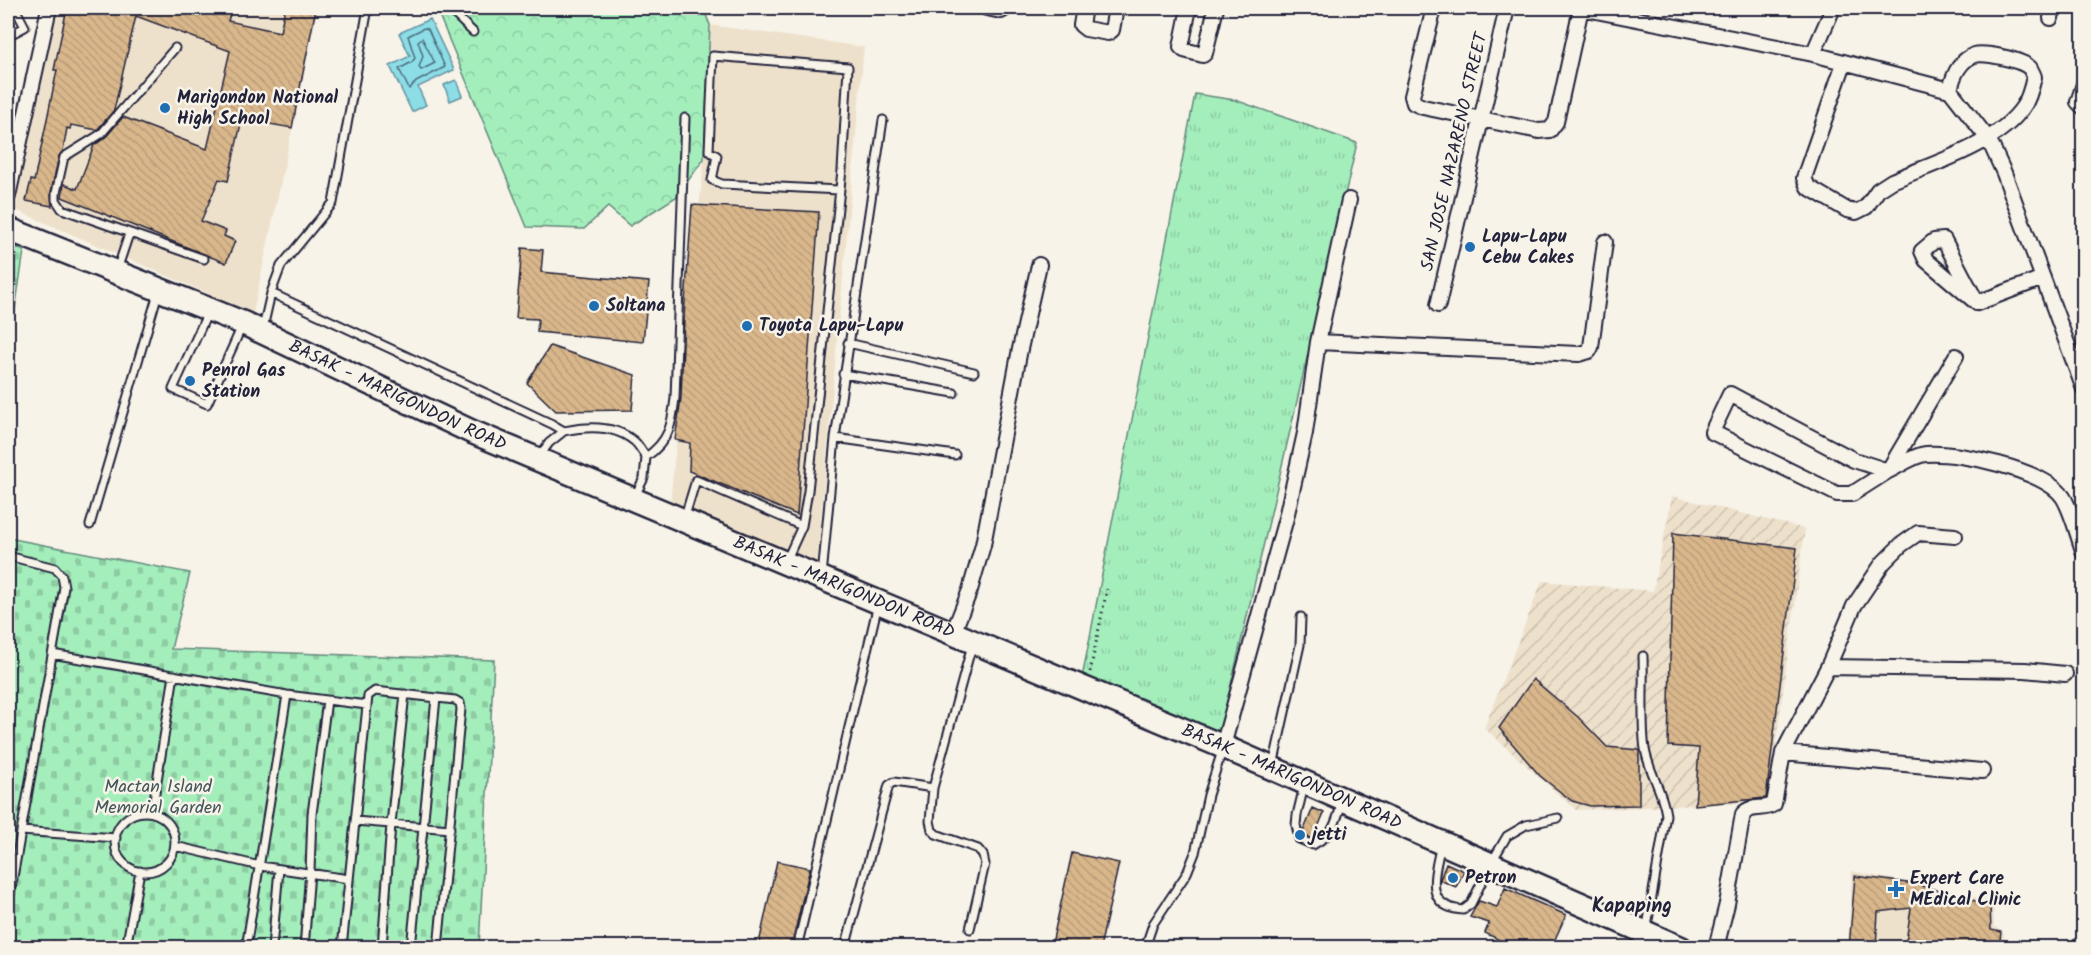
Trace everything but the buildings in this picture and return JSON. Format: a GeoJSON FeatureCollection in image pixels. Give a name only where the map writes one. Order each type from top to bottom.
{"type":"FeatureCollection","features":[{"type":"Feature","properties":{"kind":"main road","name":"BASAK - MARIGONDON ROAD"},"geometry":{"type":"LineString","coordinates":[[8,229],[209,309],[470,431],[1344,798],[1491,863],[1639,940],[1681,948]]}},
{"type":"Feature","properties":{"kind":"street"},"geometry":{"type":"LineString","coordinates":[[8,196],[49,8]]}},
{"type":"Feature","properties":{"kind":"street"},"geometry":{"type":"LineString","coordinates":[[987,8],[1002,11],[1006,8]]}},
{"type":"Feature","properties":{"kind":"street"},"geometry":{"type":"LineString","coordinates":[[1084,8],[1081,25],[1086,29],[1108,33],[1112,30],[1116,8]]}},
{"type":"Feature","properties":{"kind":"street"},"geometry":{"type":"LineString","coordinates":[[1189,8],[1181,47],[1203,55],[1216,8]]}},
{"type":"Feature","properties":{"kind":"street"},"geometry":{"type":"LineString","coordinates":[[1434,8],[1412,96],[1414,103],[1423,108],[1539,131],[1550,130],[1556,122],[1581,8],[1633,13],[1813,54],[1950,90],[1989,140],[2084,389]]}},
{"type":"Feature","properties":{"kind":"street","name":"SAN JOSE NAZARENO STREET"},"geometry":{"type":"LineString","coordinates":[[1438,305],[1507,8]]}},
{"type":"Feature","properties":{"kind":"street"},"geometry":{"type":"LineString","coordinates":[[1813,54],[1833,8]]}},
{"type":"Feature","properties":{"kind":"street"},"geometry":{"type":"LineString","coordinates":[[1844,63],[1804,178],[1808,187],[1847,210],[1856,212],[1866,207],[1878,190],[1892,181],[1989,140],[2013,120],[2025,106],[2034,76],[2030,68],[2006,58],[1974,55],[1954,73],[1950,90]]}},
{"type":"Feature","properties":{"kind":"street"},"geometry":{"type":"LineString","coordinates":[[2084,84],[2078,102],[2084,108]]}},
{"type":"Feature","properties":{"kind":"street"},"geometry":{"type":"LineString","coordinates":[[1223,746],[1286,518],[1305,433],[1318,342],[1349,200]]}},
{"type":"Feature","properties":{"kind":"street"},"geometry":{"type":"LineString","coordinates":[[1944,240],[1977,303],[1926,260],[1922,251],[1934,241],[1944,240]]}},
{"type":"Feature","properties":{"kind":"street"},"geometry":{"type":"LineString","coordinates":[[1318,342],[1586,353],[1591,348],[1605,242]]}},
{"type":"Feature","properties":{"kind":"street"},"geometry":{"type":"LineString","coordinates":[[953,633],[970,590],[983,545],[1018,360],[1039,265]]}},
{"type":"Feature","properties":{"kind":"street"},"geometry":{"type":"LineString","coordinates":[[1977,303],[2043,278]]}},
{"type":"Feature","properties":{"kind":"street"},"geometry":{"type":"LineString","coordinates":[[1888,471],[1956,356]]}},
{"type":"Feature","properties":{"kind":"street"},"geometry":{"type":"LineString","coordinates":[[1888,471],[1854,460],[1730,394],[1712,432],[1837,494],[1852,494],[1888,471],[1923,454],[1950,453],[2018,470],[2055,487],[2064,498],[2084,553]]}},
{"type":"Feature","properties":{"kind":"street"},"geometry":{"type":"LineString","coordinates":[[1716,948],[1727,904],[1743,814],[1750,808],[1769,807],[1774,804],[1783,753],[1828,667],[1854,606],[1883,563],[1901,545],[1918,533],[1954,536]]}},
{"type":"Feature","properties":{"kind":"street"},"geometry":{"type":"LineString","coordinates":[[1828,667],[2025,670],[2065,674]]}},
{"type":"Feature","properties":{"kind":"street"},"geometry":{"type":"LineString","coordinates":[[1783,753],[1982,771]]}},
{"type":"Feature","properties":{"kind":"lane"},"geometry":{"type":"LineString","coordinates":[[8,36],[25,27],[15,8]]}},
{"type":"Feature","properties":{"kind":"lane"},"geometry":{"type":"LineString","coordinates":[[209,309],[173,389],[207,404],[252,328],[271,292],[281,266],[333,203],[368,8]]}},
{"type":"Feature","properties":{"kind":"lane"},"geometry":{"type":"LineString","coordinates":[[448,8],[473,32]]}},
{"type":"Feature","properties":{"kind":"lane"},"geometry":{"type":"LineString","coordinates":[[175,48],[101,134],[64,157],[56,200],[62,208],[204,260]]}},
{"type":"Feature","properties":{"kind":"lane"},"geometry":{"type":"LineString","coordinates":[[786,562],[802,526],[808,491],[842,170],[848,67],[713,56],[710,151],[717,156],[712,180],[722,184],[839,190]]}},
{"type":"Feature","properties":{"kind":"lane"},"geometry":{"type":"LineString","coordinates":[[646,457],[658,448],[667,436],[673,419],[685,118]]}},
{"type":"Feature","properties":{"kind":"lane"},"geometry":{"type":"LineString","coordinates":[[822,578],[843,374],[883,120]]}},
{"type":"Feature","properties":{"kind":"lane"},"geometry":{"type":"LineString","coordinates":[[116,272],[129,234]]}},
{"type":"Feature","properties":{"kind":"lane"},"geometry":{"type":"LineString","coordinates":[[90,525],[158,290]]}},
{"type":"Feature","properties":{"kind":"lane"},"geometry":{"type":"LineString","coordinates":[[271,292],[564,431]]}},
{"type":"Feature","properties":{"kind":"lane"},"geometry":{"type":"LineString","coordinates":[[848,343],[974,372]]}},
{"type":"Feature","properties":{"kind":"lane"},"geometry":{"type":"LineString","coordinates":[[843,374],[954,393]]}},
{"type":"Feature","properties":{"kind":"lane"},"geometry":{"type":"LineString","coordinates":[[538,459],[549,443],[564,431],[597,427],[620,432],[635,442],[646,457],[644,478],[634,499]]}},
{"type":"Feature","properties":{"kind":"lane"},"geometry":{"type":"LineString","coordinates":[[835,438],[955,455]]}},
{"type":"Feature","properties":{"kind":"lane"},"geometry":{"type":"LineString","coordinates":[[683,520],[696,480],[802,526]]}},
{"type":"Feature","properties":{"kind":"lane"},"geometry":{"type":"LineString","coordinates":[[8,556],[56,568],[62,576],[64,586],[8,906]]}},
{"type":"Feature","properties":{"kind":"lane"},"geometry":{"type":"LineString","coordinates":[[797,948],[879,602]]}},
{"type":"Feature","properties":{"kind":"lane"},"geometry":{"type":"LineString","coordinates":[[1272,769],[1300,645],[1302,617]]}},
{"type":"Feature","properties":{"kind":"lane"},"geometry":{"type":"LineString","coordinates":[[970,929],[985,864],[983,855],[978,849],[936,834],[932,830],[930,821],[933,788],[974,641]]}},
{"type":"Feature","properties":{"kind":"lane"},"geometry":{"type":"LineString","coordinates":[[52,654],[287,695],[367,705]]}},
{"type":"Feature","properties":{"kind":"lane"},"geometry":{"type":"LineString","coordinates":[[1639,940],[1666,815],[1664,799],[1649,768],[1644,747],[1643,656]]}},
{"type":"Feature","properties":{"kind":"lane"},"geometry":{"type":"LineString","coordinates":[[152,813],[174,675]]}},
{"type":"Feature","properties":{"kind":"lane"},"geometry":{"type":"LineString","coordinates":[[342,948],[368,696],[375,691],[455,700],[460,703],[462,710],[438,948]]}},
{"type":"Feature","properties":{"kind":"lane"},"geometry":{"type":"LineString","coordinates":[[382,948],[391,824],[405,694]]}},
{"type":"Feature","properties":{"kind":"lane"},"geometry":{"type":"LineString","coordinates":[[246,948],[287,695]]}},
{"type":"Feature","properties":{"kind":"lane"},"geometry":{"type":"LineString","coordinates":[[411,948],[436,698]]}},
{"type":"Feature","properties":{"kind":"lane"},"geometry":{"type":"LineString","coordinates":[[304,948],[312,814],[327,700]]}},
{"type":"Feature","properties":{"kind":"lane"},"geometry":{"type":"LineString","coordinates":[[1145,948],[1153,924],[1187,873],[1195,853],[1208,795],[1223,746]]}},
{"type":"Feature","properties":{"kind":"lane"},"geometry":{"type":"LineString","coordinates":[[845,948],[889,785],[894,782],[933,788]]}},
{"type":"Feature","properties":{"kind":"lane"},"geometry":{"type":"LineString","coordinates":[[1305,782],[1296,825],[1299,839],[1313,846],[1327,838],[1344,798]]}},
{"type":"Feature","properties":{"kind":"lane"},"geometry":{"type":"LineString","coordinates":[[140,812],[152,813],[162,817],[170,825],[175,835],[175,846],[171,857],[163,866],[152,871],[140,871],[129,867],[121,859],[116,849],[116,838],[120,826],[128,817],[140,812]]}},
{"type":"Feature","properties":{"kind":"lane"},"geometry":{"type":"LineString","coordinates":[[1442,841],[1433,884],[1436,896],[1450,906],[1463,910],[1470,904],[1506,836],[1526,825],[1558,818]]}},
{"type":"Feature","properties":{"kind":"lane"},"geometry":{"type":"LineString","coordinates":[[355,821],[450,829]]}},
{"type":"Feature","properties":{"kind":"lane"},"geometry":{"type":"LineString","coordinates":[[21,831],[116,838]]}},
{"type":"Feature","properties":{"kind":"lane"},"geometry":{"type":"LineString","coordinates":[[175,846],[260,866],[349,879]]}},
{"type":"Feature","properties":{"kind":"lane"},"geometry":{"type":"LineString","coordinates":[[272,948],[279,869]]}},
{"type":"Feature","properties":{"kind":"lane"},"geometry":{"type":"LineString","coordinates":[[126,948],[140,871]]}},
{"type":"Feature","properties":{"kind":"path"},"geometry":{"type":"LineString","coordinates":[[1087,689],[1107,589]]}},
{"type":"Feature","properties":{"kind":"shaded area","name":"Marigondon National High School"},"geometry":{"type":"Polygon","coordinates":[[[57,8],[318,8],[253,313],[11,208],[57,8]]]}},
{"type":"Feature","properties":{"kind":"shaded area"},"geometry":{"type":"Polygon","coordinates":[[[710,25],[864,47],[817,562],[670,504],[704,159],[710,25]]]}},
{"type":"Feature","properties":{"kind":"shaded area"},"geometry":{"type":"Polygon","coordinates":[[[1672,496],[1805,529],[1768,802],[1576,810],[1484,728],[1542,581],[1653,591],[1672,496]]]}},
{"type":"Feature","properties":{"kind":"shaded area"},"geometry":{"type":"Polygon","coordinates":[[[1852,871],[1993,901],[1994,926],[2004,934],[2003,947],[1848,948],[1852,871]]]}},
{"type":"Feature","properties":{"kind":"green space"},"geometry":{"type":"Polygon","coordinates":[[[436,8],[703,8],[710,25],[704,159],[676,197],[630,226],[608,207],[584,229],[527,227],[436,8]]]}},
{"type":"Feature","properties":{"kind":"green space"},"geometry":{"type":"Polygon","coordinates":[[[1195,94],[1235,100],[1357,143],[1220,732],[1082,678],[1195,94]]]}},
{"type":"Feature","properties":{"kind":"green space"},"geometry":{"type":"Polygon","coordinates":[[[8,244],[24,251],[8,356],[8,244]]]}},
{"type":"Feature","properties":{"kind":"green space","name":"Mactan Island Memorial Garden"},"geometry":{"type":"Polygon","coordinates":[[[8,538],[190,573],[171,649],[494,660],[479,947],[8,947],[8,538]]]}},
{"type":"Feature","properties":{"kind":"water"},"geometry":{"type":"Polygon","coordinates":[[[430,19],[454,70],[418,87],[426,105],[412,112],[390,66],[410,56],[399,33],[430,19]]]}},
{"type":"Feature","properties":{"kind":"water"},"geometry":{"type":"Polygon","coordinates":[[[456,80],[462,96],[450,101],[444,85],[456,80]]]}},
{"type":"Feature","properties":{"kind":"place","name":"Marigondon National High School"},"geometry":{"type":"Point","coordinates":[165,108]}},
{"type":"Feature","properties":{"kind":"place","name":"Lapu-Lapu Cebu Cakes"},"geometry":{"type":"Point","coordinates":[1470,247]}},
{"type":"Feature","properties":{"kind":"place","name":"Soltana"},"geometry":{"type":"Point","coordinates":[594,306]}},
{"type":"Feature","properties":{"kind":"place","name":"Toyota Lapu-Lapu"},"geometry":{"type":"Point","coordinates":[747,326]}},
{"type":"Feature","properties":{"kind":"place","name":"Penrol Gas Station"},"geometry":{"type":"Point","coordinates":[190,381]}},
{"type":"Feature","properties":{"kind":"place","name":"jetti"},"geometry":{"type":"Point","coordinates":[1300,835]}},
{"type":"Feature","properties":{"kind":"place","name":"Petron"},"geometry":{"type":"Point","coordinates":[1453,878]}},
{"type":"Feature","properties":{"kind":"place","name":"Expert Care MEdical Clinic"},"geometry":{"type":"Point","coordinates":[1896,889]}},
{"type":"Feature","properties":{"kind":"district","name":"Kapaping"},"geometry":{"type":"Point","coordinates":[1632,907]}}]}
